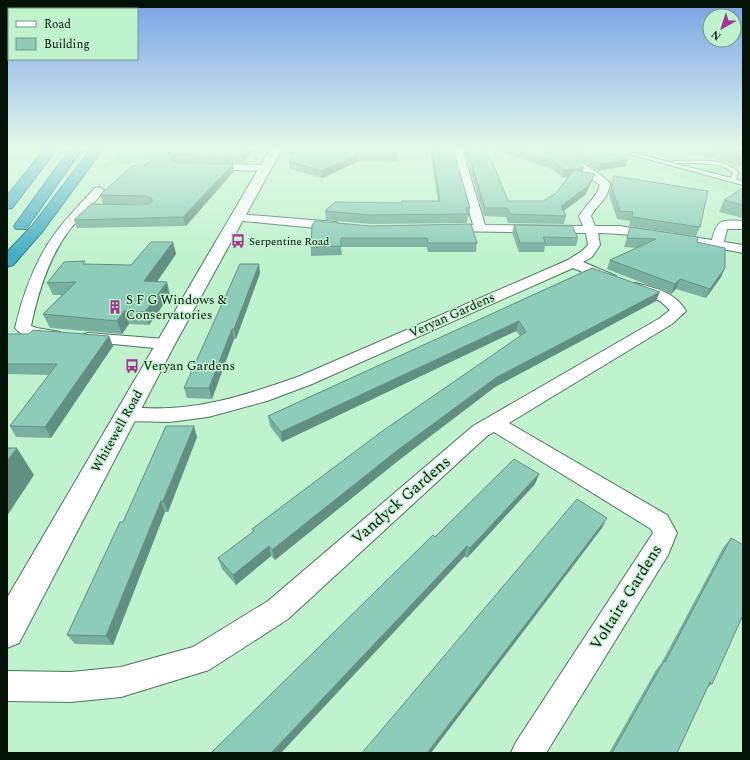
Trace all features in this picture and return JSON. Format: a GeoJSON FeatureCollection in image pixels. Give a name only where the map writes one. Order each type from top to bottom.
{"type":"FeatureCollection","features":[{"type":"Feature","properties":{"kind":"highway"},"geometry":{"type":"LineString","coordinates":[[8,204],[15,184]]}},
{"type":"Feature","properties":{"kind":"highway"},"geometry":{"type":"LineString","coordinates":[[8,204],[23,184]]}},
{"type":"Feature","properties":{"kind":"highway"},"geometry":{"type":"LineString","coordinates":[[7,246],[51,184]]}},
{"type":"Feature","properties":{"kind":"highway"},"geometry":{"type":"LineString","coordinates":[[7,262],[38,229],[71,184]]}},
{"type":"Feature","properties":{"kind":"street","name":"Whitewell Road"},"geometry":{"type":"LineString","coordinates":[[7,631],[165,344],[256,184]]}},
{"type":"Feature","properties":{"kind":"street"},"geometry":{"type":"LineString","coordinates":[[467,184],[480,228]]}},
{"type":"Feature","properties":{"kind":"street"},"geometry":{"type":"LineString","coordinates":[[590,228],[585,216],[591,206],[603,196],[605,184]]}},
{"type":"Feature","properties":{"kind":"street"},"geometry":{"type":"LineString","coordinates":[[99,190],[90,208],[56,240],[47,255],[27,311],[23,328],[34,333],[165,344]]}},
{"type":"Feature","properties":{"kind":"street"},"geometry":{"type":"LineString","coordinates":[[237,218],[347,227]]}},
{"type":"Feature","properties":{"kind":"street"},"geometry":{"type":"LineString","coordinates":[[718,244],[721,227],[726,224],[743,225]]}},
{"type":"Feature","properties":{"kind":"street"},"geometry":{"type":"LineString","coordinates":[[440,228],[590,228],[619,230],[743,249]]}},
{"type":"Feature","properties":{"kind":"street","name":"Veryan Gardens"},"geometry":{"type":"LineString","coordinates":[[126,414],[168,415],[208,410],[260,397],[306,380],[573,263],[587,254],[594,245],[590,228]]}},
{"type":"Feature","properties":{"kind":"street","name":"Vandyck Gardens"},"geometry":{"type":"LineString","coordinates":[[7,686],[71,687],[121,682],[200,660],[278,610],[480,431],[666,321],[678,311],[676,304],[665,298],[600,275],[573,263]]}},
{"type":"Feature","properties":{"kind":"street","name":"Voltaire Gardens"},"geometry":{"type":"LineString","coordinates":[[493,422],[659,522],[665,533],[659,547],[527,753]]}},
{"type":"Feature","properties":{"kind":"shaded area"},"geometry":{"type":"Polygon","coordinates":[[[704,184],[743,184],[743,195],[704,184]]]}},
{"type":"Feature","properties":{"kind":"building"},"geometry":{"type":"Polygon","coordinates":[[[112,184],[214,184],[183,217],[74,220],[91,204],[146,205],[152,202],[152,199],[146,196],[100,195],[112,184]]]}},
{"type":"Feature","properties":{"kind":"building"},"geometry":{"type":"Polygon","coordinates":[[[437,184],[463,184],[470,208],[466,208],[468,214],[370,215],[325,211],[335,202],[402,203],[402,201],[440,201],[437,184]]]}},
{"type":"Feature","properties":{"kind":"building"},"geometry":{"type":"Polygon","coordinates":[[[478,184],[501,184],[508,201],[543,201],[555,194],[563,184],[589,184],[561,206],[566,216],[510,214],[507,208],[485,208],[478,184]]]}},
{"type":"Feature","properties":{"kind":"building"},"geometry":{"type":"Polygon","coordinates":[[[611,184],[667,184],[708,191],[700,227],[632,217],[633,212],[620,211],[611,184]]]}},
{"type":"Feature","properties":{"kind":"building"},"geometry":{"type":"Polygon","coordinates":[[[743,188],[743,205],[724,200],[743,188]]]}},
{"type":"Feature","properties":{"kind":"building"},"geometry":{"type":"Polygon","coordinates":[[[315,221],[370,226],[471,224],[477,243],[428,243],[427,238],[341,238],[341,246],[311,247],[312,225],[315,221]]]}},
{"type":"Feature","properties":{"kind":"building"},"geometry":{"type":"Polygon","coordinates":[[[514,225],[572,226],[578,238],[543,237],[546,243],[520,243],[514,225]]]}},
{"type":"Feature","properties":{"kind":"building"},"geometry":{"type":"Polygon","coordinates":[[[630,227],[698,237],[697,242],[725,248],[725,268],[710,289],[680,279],[675,284],[610,260],[656,239],[627,238],[630,227]]]}},
{"type":"Feature","properties":{"kind":"building"},"geometry":{"type":"Polygon","coordinates":[[[151,242],[173,242],[144,281],[167,282],[145,312],[124,311],[117,321],[43,314],[76,282],[47,283],[64,262],[85,261],[83,264],[131,265],[151,242]]]}},
{"type":"Feature","properties":{"kind":"building"},"geometry":{"type":"Polygon","coordinates":[[[240,264],[259,264],[209,388],[184,388],[240,264]]]}},
{"type":"Feature","properties":{"kind":"building"},"geometry":{"type":"Polygon","coordinates":[[[592,268],[660,292],[497,377],[399,449],[272,550],[269,546],[233,575],[218,558],[254,531],[252,529],[381,432],[526,332],[519,321],[281,432],[268,416],[592,268]]]}},
{"type":"Feature","properties":{"kind":"building"},"geometry":{"type":"Polygon","coordinates":[[[33,330],[109,336],[45,427],[10,426],[57,364],[7,364],[7,334],[29,334],[33,330]]]}},
{"type":"Feature","properties":{"kind":"building"},"geometry":{"type":"Polygon","coordinates":[[[166,426],[194,426],[163,501],[161,501],[106,636],[67,635],[120,522],[123,522],[166,426]]]}},
{"type":"Feature","properties":{"kind":"building"},"geometry":{"type":"Polygon","coordinates":[[[7,448],[17,448],[7,461],[7,448]]]}},
{"type":"Feature","properties":{"kind":"building"},"geometry":{"type":"Polygon","coordinates":[[[514,459],[539,474],[470,548],[467,546],[271,753],[211,753],[433,535],[435,537],[514,459]]]}},
{"type":"Feature","properties":{"kind":"building"},"geometry":{"type":"Polygon","coordinates":[[[577,499],[607,518],[427,753],[362,753],[577,499]]]}},
{"type":"Feature","properties":{"kind":"building"},"geometry":{"type":"Polygon","coordinates":[[[731,538],[743,545],[743,615],[712,684],[710,682],[677,753],[612,753],[664,661],[665,662],[731,538]]]}},
{"type":"Feature","properties":{"kind":"place","name":"Serpentine Road"},"geometry":{"type":"Point","coordinates":[238,241]}},
{"type":"Feature","properties":{"kind":"place","name":"S F G Windows & Conservatories"},"geometry":{"type":"Point","coordinates":[115,307]}},
{"type":"Feature","properties":{"kind":"place","name":"Veryan Gardens"},"geometry":{"type":"Point","coordinates":[132,366]}}]}
